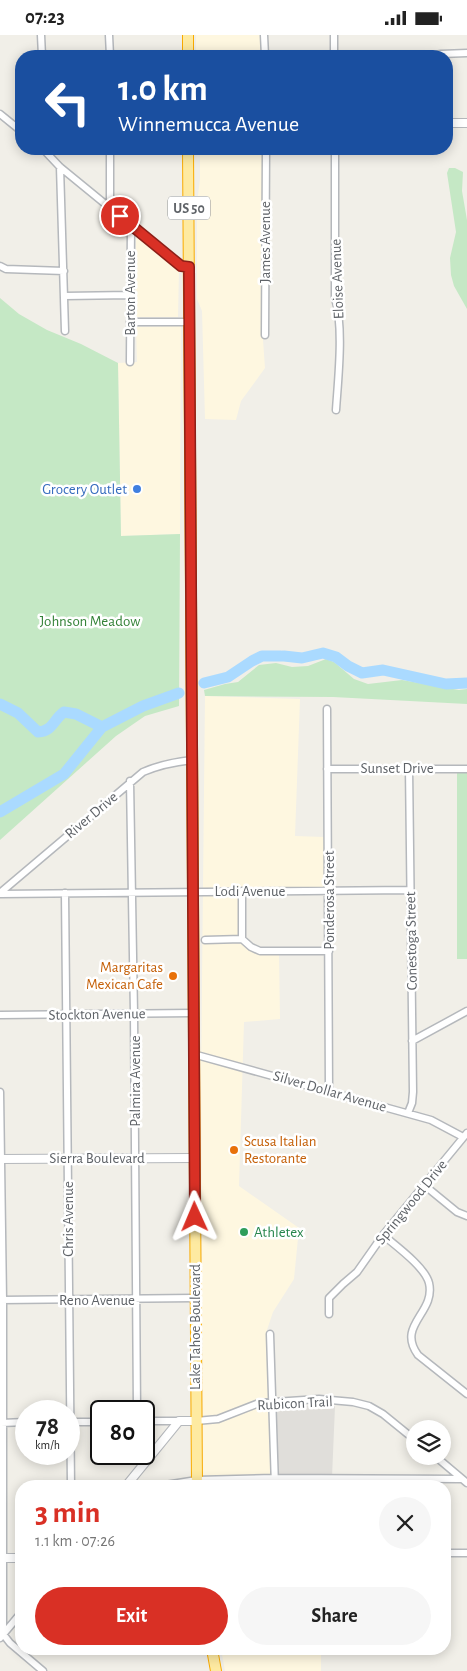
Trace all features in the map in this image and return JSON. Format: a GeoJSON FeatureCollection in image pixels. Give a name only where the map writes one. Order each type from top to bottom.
{"type":"FeatureCollection","features":[{"type":"Feature","properties":{"kind":"highway"},"geometry":{"type":"LineString","coordinates":[[188,35],[188,50]]}},
{"type":"Feature","properties":{"kind":"highway","name":"Lake Tahoe Boulevard"},"geometry":{"type":"LineString","coordinates":[[188,155],[197,1480]]}},
{"type":"Feature","properties":{"kind":"highway"},"geometry":{"type":"LineString","coordinates":[[213,1655],[216,1671]]}},
{"type":"Feature","properties":{"kind":"street"},"geometry":{"type":"LineString","coordinates":[[41,35],[42,50]]}},
{"type":"Feature","properties":{"kind":"street"},"geometry":{"type":"LineString","coordinates":[[109,35],[110,50]]}},
{"type":"Feature","properties":{"kind":"street"},"geometry":{"type":"LineString","coordinates":[[264,35],[265,50]]}},
{"type":"Feature","properties":{"kind":"street"},"geometry":{"type":"LineString","coordinates":[[334,35],[334,50]]}},
{"type":"Feature","properties":{"kind":"street"},"geometry":{"type":"LineString","coordinates":[[453,54],[467,53]]}},
{"type":"Feature","properties":{"kind":"street"},"geometry":{"type":"LineString","coordinates":[[0,114],[15,126]]}},
{"type":"Feature","properties":{"kind":"street"},"geometry":{"type":"LineString","coordinates":[[453,123],[467,123]]}},
{"type":"Feature","properties":{"kind":"street"},"geometry":{"type":"LineString","coordinates":[[49,155],[60,167],[181,266],[189,267]]}},
{"type":"Feature","properties":{"kind":"street"},"geometry":{"type":"LineString","coordinates":[[110,155],[110,207]]}},
{"type":"Feature","properties":{"kind":"street","name":"James Avenue"},"geometry":{"type":"LineString","coordinates":[[265,335],[266,155]]}},
{"type":"Feature","properties":{"kind":"street","name":"Eloise Avenue"},"geometry":{"type":"LineString","coordinates":[[334,155],[335,299],[338,309],[339,377],[336,410]]}},
{"type":"Feature","properties":{"kind":"street"},"geometry":{"type":"LineString","coordinates":[[60,167],[65,331]]}},
{"type":"Feature","properties":{"kind":"street","name":"Barton Avenue"},"geometry":{"type":"LineString","coordinates":[[130,362],[131,225]]}},
{"type":"Feature","properties":{"kind":"street"},"geometry":{"type":"LineString","coordinates":[[0,266],[6,269],[64,271]]}},
{"type":"Feature","properties":{"kind":"street"},"geometry":{"type":"LineString","coordinates":[[65,296],[130,295]]}},
{"type":"Feature","properties":{"kind":"street"},"geometry":{"type":"LineString","coordinates":[[130,322],[189,322]]}},
{"type":"Feature","properties":{"kind":"street","name":"Ponderosa Street"},"geometry":{"type":"LineString","coordinates":[[327,709],[329,1091]]}},
{"type":"Feature","properties":{"kind":"street","name":"River Drive"},"geometry":{"type":"LineString","coordinates":[[0,893],[130,781],[143,772],[157,766],[192,760]]}},
{"type":"Feature","properties":{"kind":"street","name":"Sunset Drive"},"geometry":{"type":"LineString","coordinates":[[327,769],[409,767],[467,769]]}},
{"type":"Feature","properties":{"kind":"street","name":"Conestoga Street"},"geometry":{"type":"LineString","coordinates":[[408,1113],[412,1103],[413,1092],[409,767]]}},
{"type":"Feature","properties":{"kind":"street","name":"Palmira Avenue"},"geometry":{"type":"LineString","coordinates":[[130,781],[137,1400]]}},
{"type":"Feature","properties":{"kind":"street","name":"Lodi Avenue"},"geometry":{"type":"LineString","coordinates":[[0,893],[410,890]]}},
{"type":"Feature","properties":{"kind":"street"},"geometry":{"type":"LineString","coordinates":[[242,891],[242,939]]}},
{"type":"Feature","properties":{"kind":"street","name":"Chris Avenue"},"geometry":{"type":"LineString","coordinates":[[65,893],[70,1400]]}},
{"type":"Feature","properties":{"kind":"street"},"geometry":{"type":"LineString","coordinates":[[205,940],[242,939],[251,947],[260,951],[329,951]]}},
{"type":"Feature","properties":{"kind":"street"},"geometry":{"type":"LineString","coordinates":[[412,1041],[467,1011]]}},
{"type":"Feature","properties":{"kind":"street","name":"Stockton Avenue"},"geometry":{"type":"LineString","coordinates":[[0,1015],[193,1013]]}},
{"type":"Feature","properties":{"kind":"street","name":"Silver Dollar Avenue"},"geometry":{"type":"LineString","coordinates":[[193,1054],[408,1113],[465,1135]]}},
{"type":"Feature","properties":{"kind":"street"},"geometry":{"type":"LineString","coordinates":[[0,1092],[2,1636],[15,1647]]}},
{"type":"Feature","properties":{"kind":"street","name":"Springwood Drive"},"geometry":{"type":"LineString","coordinates":[[329,1315],[329,1298],[357,1272],[383,1235],[465,1135]]}},
{"type":"Feature","properties":{"kind":"street","name":"Sierra Boulevard"},"geometry":{"type":"LineString","coordinates":[[1,1159],[194,1158]]}},
{"type":"Feature","properties":{"kind":"street"},"geometry":{"type":"LineString","coordinates":[[424,1185],[457,1212],[467,1216]]}},
{"type":"Feature","properties":{"kind":"street"},"geometry":{"type":"LineString","coordinates":[[383,1235],[422,1270],[429,1282],[428,1302],[413,1326],[411,1335],[412,1347],[418,1355],[467,1394]]}},
{"type":"Feature","properties":{"kind":"street","name":"Reno Avenue"},"geometry":{"type":"LineString","coordinates":[[2,1300],[195,1298]]}},
{"type":"Feature","properties":{"kind":"street"},"geometry":{"type":"LineString","coordinates":[[270,1334],[274,1478]]}},
{"type":"Feature","properties":{"kind":"street","name":"Rubicon Trail"},"geometry":{"type":"LineString","coordinates":[[196,1421],[218,1419],[259,1403],[318,1399],[353,1402],[369,1406],[383,1414],[406,1433]]}},
{"type":"Feature","properties":{"kind":"street"},"geometry":{"type":"LineString","coordinates":[[155,1421],[196,1421]]}},
{"type":"Feature","properties":{"kind":"street"},"geometry":{"type":"LineString","coordinates":[[131,1480],[179,1421]]}},
{"type":"Feature","properties":{"kind":"street"},"geometry":{"type":"LineString","coordinates":[[2,1423],[15,1423]]}},
{"type":"Feature","properties":{"kind":"street","name":"Chris Avenue"},"geometry":{"type":"LineString","coordinates":[[71,1465],[71,1480]]}},
{"type":"Feature","properties":{"kind":"street"},"geometry":{"type":"LineString","coordinates":[[446,1465],[465,1481]]}},
{"type":"Feature","properties":{"kind":"street"},"geometry":{"type":"LineString","coordinates":[[243,1480],[274,1478],[401,1480]]}},
{"type":"Feature","properties":{"kind":"street"},"geometry":{"type":"LineString","coordinates":[[451,1481],[465,1481]]}},
{"type":"Feature","properties":{"kind":"street"},"geometry":{"type":"LineString","coordinates":[[451,1553],[467,1553]]}},
{"type":"Feature","properties":{"kind":"street"},"geometry":{"type":"LineString","coordinates":[[2,1558],[15,1558]]}},
{"type":"Feature","properties":{"kind":"street"},"geometry":{"type":"LineString","coordinates":[[2,1636],[15,1620]]}},
{"type":"Feature","properties":{"kind":"street"},"geometry":{"type":"LineString","coordinates":[[24,1655],[43,1671]]}},
{"type":"Feature","properties":{"kind":"shaded area"},"geometry":{"type":"Polygon","coordinates":[[[196,35],[261,35],[261,50],[196,50],[196,35]]]}},
{"type":"Feature","properties":{"kind":"shaded area"},"geometry":{"type":"Polygon","coordinates":[[[200,155],[263,155],[263,340],[265,368],[241,401],[236,420],[205,419],[202,311],[197,299],[197,203],[200,155]]]}},
{"type":"Feature","properties":{"kind":"shaded area"},"geometry":{"type":"Polygon","coordinates":[[[140,237],[179,270],[178,317],[136,317],[136,239],[140,237]]]}},
{"type":"Feature","properties":{"kind":"shaded area"},"geometry":{"type":"Polygon","coordinates":[[[181,326],[180,534],[121,536],[118,363],[137,362],[136,327],[181,326]]]}},
{"type":"Feature","properties":{"kind":"shaded area"},"geometry":{"type":"Polygon","coordinates":[[[205,696],[300,699],[295,836],[324,837],[327,889],[239,889],[241,942],[279,954],[280,1019],[244,1022],[239,1186],[299,1228],[294,1279],[273,1312],[266,1333],[271,1480],[203,1480],[201,1077],[205,696]]]}},
{"type":"Feature","properties":{"kind":"shaded area"},"geometry":{"type":"Polygon","coordinates":[[[274,1405],[335,1406],[332,1477],[276,1476],[274,1405]]]}},
{"type":"Feature","properties":{"kind":"shaded area"},"geometry":{"type":"Polygon","coordinates":[[[222,1655],[321,1655],[321,1671],[225,1671],[222,1655]]]}},
{"type":"Feature","properties":{"kind":"green space"},"geometry":{"type":"Polygon","coordinates":[[[449,168],[455,168],[463,172],[462,191],[467,220],[467,309],[454,286],[451,275],[450,258],[456,232],[447,173],[449,168]]]}},
{"type":"Feature","properties":{"kind":"green space","name":"Johnson Meadow"},"geometry":{"type":"Polygon","coordinates":[[[0,298],[19,314],[47,330],[81,344],[118,363],[121,536],[180,534],[179,706],[145,716],[116,736],[0,840],[0,298]]]}},
{"type":"Feature","properties":{"kind":"green space"},"geometry":{"type":"Polygon","coordinates":[[[326,659],[334,662],[354,679],[368,684],[402,680],[459,690],[467,689],[467,704],[333,697],[205,696],[204,690],[238,682],[259,665],[276,663],[292,667],[308,666],[326,659]]]}},
{"type":"Feature","properties":{"kind":"green space"},"geometry":{"type":"Polygon","coordinates":[[[457,771],[467,771],[467,959],[457,959],[457,771]]]}},
{"type":"Feature","properties":{"kind":"waterway"},"geometry":{"type":"LineString","coordinates":[[284,656],[302,658],[323,653],[336,657],[362,673],[383,670],[446,684],[467,683]]}},
{"type":"Feature","properties":{"kind":"waterway"},"geometry":{"type":"LineString","coordinates":[[204,683],[228,677],[262,656],[281,656]]}},
{"type":"Feature","properties":{"kind":"waterway"},"geometry":{"type":"LineString","coordinates":[[0,812],[64,774],[102,727],[143,706],[179,693]]}},
{"type":"Feature","properties":{"kind":"waterway"},"geometry":{"type":"LineString","coordinates":[[0,704],[18,713],[38,732],[47,730],[64,712],[76,714],[102,727]]}},
{"type":"Feature","properties":{"kind":"place","name":"Grocery Outlet"},"geometry":{"type":"Point","coordinates":[137,489]}},
{"type":"Feature","properties":{"kind":"place","name":"Margaritas Mexican Cafe"},"geometry":{"type":"Point","coordinates":[173,976]}},
{"type":"Feature","properties":{"kind":"place","name":"Scusa Italian Restorante"},"geometry":{"type":"Point","coordinates":[234,1150]}},
{"type":"Feature","properties":{"kind":"place","name":"Athletex"},"geometry":{"type":"Point","coordinates":[244,1232]}},
{"type":"Feature","properties":{"kind":"route"},"geometry":{"type":"LineString","coordinates":[[120,216],[181,266],[189,267],[195,1217]]}}]}
